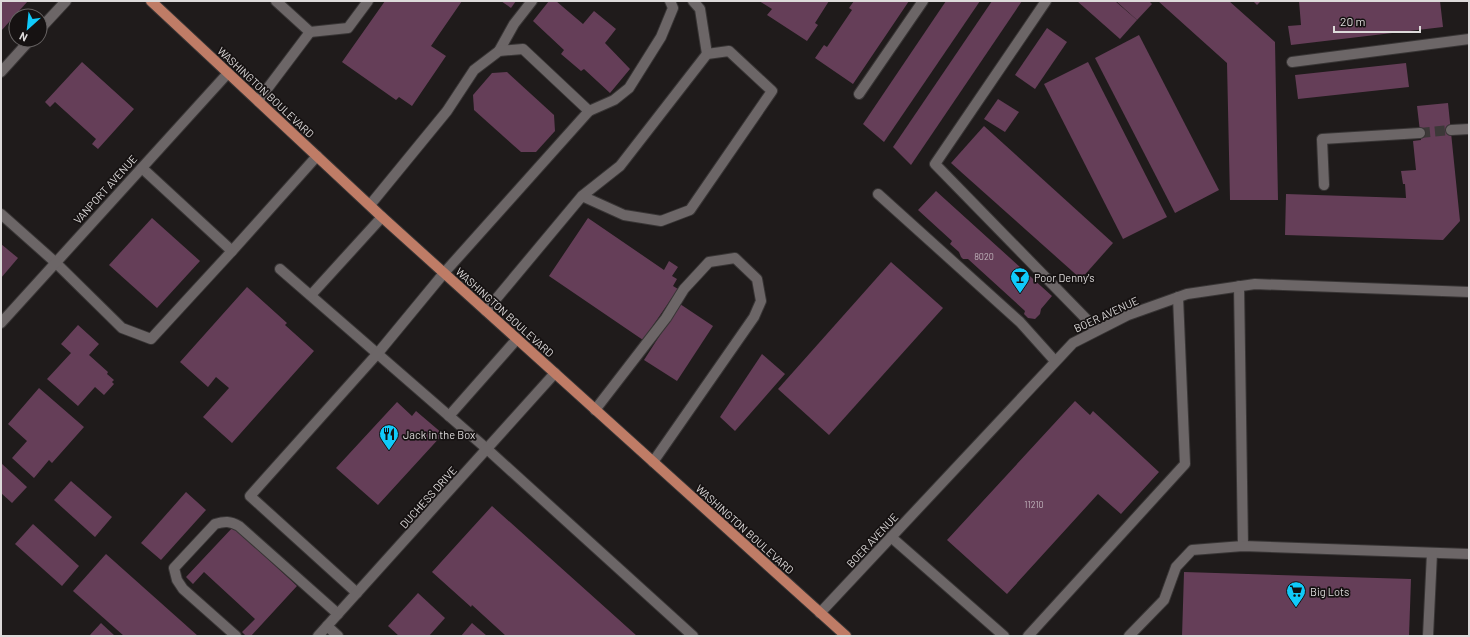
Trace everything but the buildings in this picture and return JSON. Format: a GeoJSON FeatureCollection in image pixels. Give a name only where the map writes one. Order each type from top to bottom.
{"type":"FeatureCollection","features":[{"type":"Feature","properties":{"kind":"main road","name":"WASHINGTON BOULEVARD"},"geometry":{"type":"LineString","coordinates":[[151,1],[382,217],[846,636]]}},
{"type":"Feature","properties":{"kind":"street"},"geometry":{"type":"LineString","coordinates":[[48,20],[66,1]]}},
{"type":"Feature","properties":{"kind":"street"},"geometry":{"type":"LineString","coordinates":[[276,1],[310,32]]}},
{"type":"Feature","properties":{"kind":"street"},"geometry":{"type":"LineString","coordinates":[[258,101],[310,32],[348,28],[368,1]]}},
{"type":"Feature","properties":{"kind":"street"},"geometry":{"type":"LineString","coordinates":[[370,205],[447,111],[474,70],[499,51],[514,24],[532,1]]}},
{"type":"Feature","properties":{"kind":"street"},"geometry":{"type":"LineString","coordinates":[[357,594],[250,496],[378,353],[444,273],[588,111],[614,100],[629,88],[662,37],[673,8],[670,1]]}},
{"type":"Feature","properties":{"kind":"street"},"geometry":{"type":"LineString","coordinates":[[693,1],[700,8],[707,54]]}},
{"type":"Feature","properties":{"kind":"street"},"geometry":{"type":"LineString","coordinates":[[859,94],[923,1]]}},
{"type":"Feature","properties":{"kind":"street"},"geometry":{"type":"LineString","coordinates":[[1046,1],[935,164],[1097,330]]}},
{"type":"Feature","properties":{"kind":"street"},"geometry":{"type":"LineString","coordinates":[[1292,62],[1469,39]]}},
{"type":"Feature","properties":{"kind":"street"},"geometry":{"type":"LineString","coordinates":[[1,72],[23,48]]}},
{"type":"Feature","properties":{"kind":"street"},"geometry":{"type":"LineString","coordinates":[[499,51],[523,49],[588,111]]}},
{"type":"Feature","properties":{"kind":"street"},"geometry":{"type":"LineString","coordinates":[[486,311],[582,196],[620,166],[707,54],[729,51],[772,91],[690,210],[661,221],[624,215],[582,196]]}},
{"type":"Feature","properties":{"kind":"street","name":"VANPORT AVENUE"},"geometry":{"type":"LineString","coordinates":[[1,323],[228,73]]}},
{"type":"Feature","properties":{"kind":"street"},"geometry":{"type":"LineString","coordinates":[[1451,130],[1469,129]]}},
{"type":"Feature","properties":{"kind":"street"},"geometry":{"type":"LineString","coordinates":[[1324,185],[1322,139],[1420,133]]}},
{"type":"Feature","properties":{"kind":"street"},"geometry":{"type":"LineString","coordinates":[[1,214],[55,262],[122,328],[151,338],[232,251],[317,156]]}},
{"type":"Feature","properties":{"kind":"street"},"geometry":{"type":"LineString","coordinates":[[142,168],[232,251]]}},
{"type":"Feature","properties":{"kind":"street"},"geometry":{"type":"LineString","coordinates":[[878,194],[1020,322],[1055,361]]}},
{"type":"Feature","properties":{"kind":"street"},"geometry":{"type":"LineString","coordinates":[[311,295],[382,217]]}},
{"type":"Feature","properties":{"kind":"street"},"geometry":{"type":"LineString","coordinates":[[595,410],[666,318],[684,289],[709,262],[735,258],[757,279],[761,301],[754,317],[653,462]]}},
{"type":"Feature","properties":{"kind":"street"},"geometry":{"type":"LineString","coordinates":[[280,269],[487,449],[693,636]]}},
{"type":"Feature","properties":{"kind":"street","name":"BOER AVENUE"},"geometry":{"type":"LineString","coordinates":[[820,613],[1055,361],[1073,343],[1097,330],[1128,315],[1187,294],[1255,284],[1469,292]]}},
{"type":"Feature","properties":{"kind":"street"},"geometry":{"type":"LineString","coordinates":[[1238,286],[1242,546]]}},
{"type":"Feature","properties":{"kind":"street"},"geometry":{"type":"LineString","coordinates":[[1028,636],[1185,464],[1178,297]]}},
{"type":"Feature","properties":{"kind":"street"},"geometry":{"type":"LineString","coordinates":[[449,416],[517,339]]}},
{"type":"Feature","properties":{"kind":"street","name":"DUCHESS DRIVE"},"geometry":{"type":"LineString","coordinates":[[318,636],[555,374]]}},
{"type":"Feature","properties":{"kind":"street"},"geometry":{"type":"LineString","coordinates":[[236,636],[183,589],[177,580],[174,568],[215,524],[224,521],[231,522],[239,526],[338,614]]}},
{"type":"Feature","properties":{"kind":"street"},"geometry":{"type":"LineString","coordinates":[[892,537],[1004,636]]}},
{"type":"Feature","properties":{"kind":"street"},"geometry":{"type":"LineString","coordinates":[[1129,636],[1164,600],[1176,567],[1192,550],[1242,546],[1469,554]]}},
{"type":"Feature","properties":{"kind":"street"},"geometry":{"type":"LineString","coordinates":[[1428,636],[1432,552]]}},
{"type":"Feature","properties":{"kind":"street"},"geometry":{"type":"LineString","coordinates":[[327,626],[338,636]]}},
{"type":"Feature","properties":{"kind":"tunnel"},"geometry":{"type":"LineString","coordinates":[[1420,133],[1451,130]]}},
{"type":"Feature","properties":{"kind":"place","name":"Poor Denny's"},"geometry":{"type":"Point","coordinates":[1020,294]}},
{"type":"Feature","properties":{"kind":"place","name":"Jack in the Box"},"geometry":{"type":"Point","coordinates":[389,451]}},
{"type":"Feature","properties":{"kind":"place","name":"Big Lots"},"geometry":{"type":"Point","coordinates":[1296,608]}}]}
